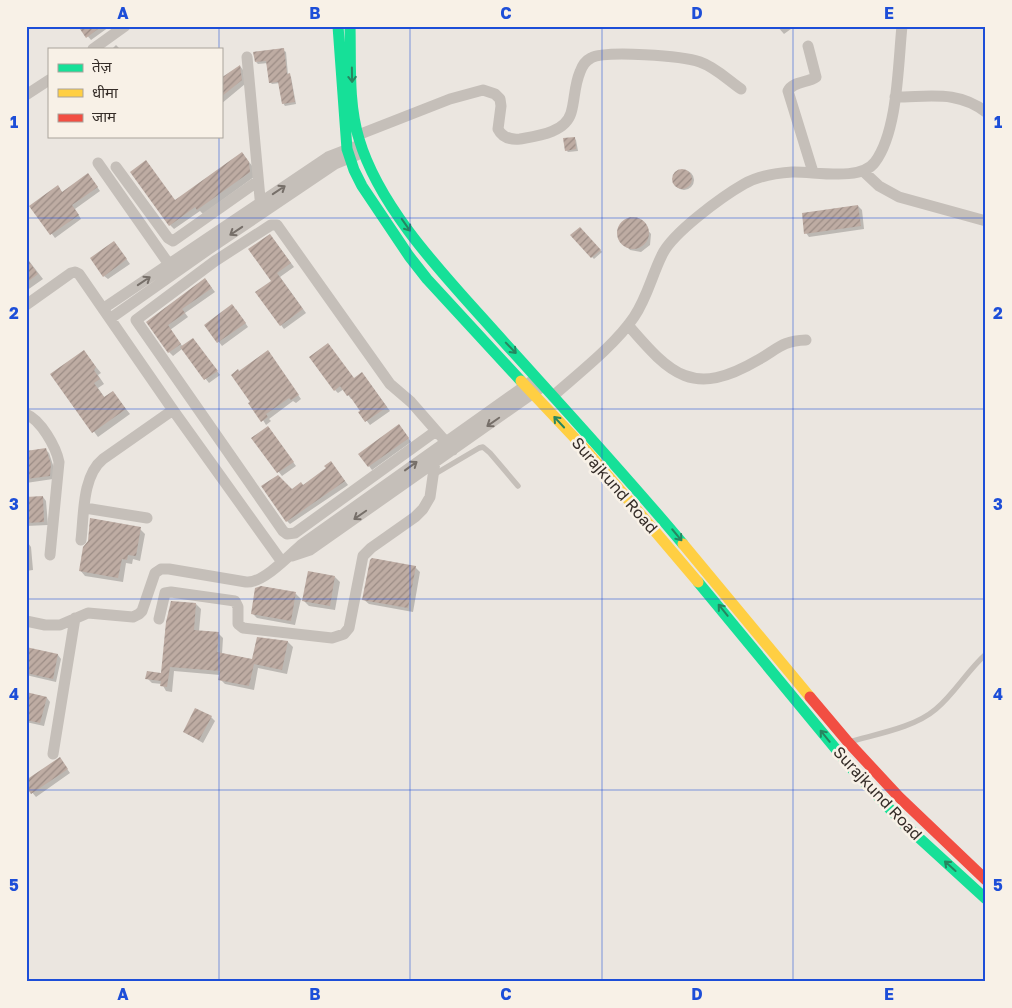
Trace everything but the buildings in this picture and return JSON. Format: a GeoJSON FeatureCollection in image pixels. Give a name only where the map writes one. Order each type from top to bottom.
{"type":"FeatureCollection","features":[{"type":"Feature","properties":{"kind":"main road","name":"Surajkund Road"},"geometry":{"type":"LineString","coordinates":[[338,26],[349,154],[354,170],[371,200],[427,279],[633,504],[854,771],[924,842],[986,899]]}},
{"type":"Feature","properties":{"kind":"main road","name":"Surajkund Road"},"geometry":{"type":"LineString","coordinates":[[350,26],[352,90],[361,144],[370,167],[397,212],[430,258],[670,527],[848,742],[899,797],[986,880]]}},
{"type":"Feature","properties":{"kind":"street"},"geometry":{"type":"LineString","coordinates":[[94,48],[125,26]]}},
{"type":"Feature","properties":{"kind":"street"},"geometry":{"type":"LineString","coordinates":[[553,396],[594,360],[628,325],[638,310],[666,246],[734,190],[754,179],[790,172],[845,174],[863,171],[875,163],[882,151],[889,129],[895,98],[902,26]]}},
{"type":"Feature","properties":{"kind":"street"},"geometry":{"type":"LineString","coordinates":[[808,46],[816,76],[813,79],[790,87],[788,95],[813,172]]}},
{"type":"Feature","properties":{"kind":"street"},"geometry":{"type":"LineString","coordinates":[[111,318],[172,269],[190,250],[335,164],[361,144],[450,99],[483,90],[495,94],[500,99],[501,106],[498,128],[505,137],[516,140],[552,132],[564,125],[571,114],[577,79],[584,64],[590,58],[601,54],[615,53],[689,59],[710,67],[741,89]]}},
{"type":"Feature","properties":{"kind":"street"},"geometry":{"type":"LineString","coordinates":[[247,57],[261,208]]}},
{"type":"Feature","properties":{"kind":"street"},"geometry":{"type":"LineString","coordinates":[[26,95],[48,81]]}},
{"type":"Feature","properties":{"kind":"street"},"geometry":{"type":"LineString","coordinates":[[895,98],[952,96],[975,104],[986,112]]}},
{"type":"Feature","properties":{"kind":"street"},"geometry":{"type":"LineString","coordinates":[[98,163],[172,269]]}},
{"type":"Feature","properties":{"kind":"street"},"geometry":{"type":"LineString","coordinates":[[116,167],[168,238],[173,241],[258,181]]}},
{"type":"Feature","properties":{"kind":"street"},"geometry":{"type":"LineString","coordinates":[[863,171],[880,186],[899,197],[986,221]]}},
{"type":"Feature","properties":{"kind":"street"},"geometry":{"type":"LineString","coordinates":[[104,308],[209,249],[261,208]]}},
{"type":"Feature","properties":{"kind":"street"},"geometry":{"type":"LineString","coordinates":[[436,431],[295,533],[287,534],[283,531],[136,321],[138,317],[215,261],[270,225],[276,225],[390,384],[411,402],[449,446]]}},
{"type":"Feature","properties":{"kind":"street"},"geometry":{"type":"LineString","coordinates":[[181,236],[190,250]]}},
{"type":"Feature","properties":{"kind":"street"},"geometry":{"type":"LineString","coordinates":[[209,249],[215,261]]}},
{"type":"Feature","properties":{"kind":"street"},"geometry":{"type":"LineString","coordinates":[[26,305],[75,272],[79,274],[173,410],[285,560]]}},
{"type":"Feature","properties":{"kind":"street"},"geometry":{"type":"LineString","coordinates":[[628,325],[664,363],[680,374],[694,379],[718,376],[734,371],[758,360],[783,343],[806,340]]}},
{"type":"Feature","properties":{"kind":"street"},"geometry":{"type":"LineString","coordinates":[[26,621],[55,626],[88,613],[129,618],[136,616],[142,611],[155,573],[161,569],[250,582],[256,581],[285,560],[300,545],[541,382]]}},
{"type":"Feature","properties":{"kind":"street"},"geometry":{"type":"LineString","coordinates":[[81,540],[89,478],[98,463],[173,410]]}},
{"type":"Feature","properties":{"kind":"street"},"geometry":{"type":"LineString","coordinates":[[26,414],[35,419],[41,426],[56,450],[59,462],[50,556]]}},
{"type":"Feature","properties":{"kind":"street"},"geometry":{"type":"LineString","coordinates":[[285,560],[310,550],[435,462],[449,446]]}},
{"type":"Feature","properties":{"kind":"street"},"geometry":{"type":"LineString","coordinates":[[159,619],[163,597],[165,593],[170,592],[234,600],[238,606],[238,624],[243,628],[332,638],[340,637],[349,628],[363,556],[423,509],[430,497],[435,462]]}},
{"type":"Feature","properties":{"kind":"street"},"geometry":{"type":"LineString","coordinates":[[85,508],[147,518]]}},
{"type":"Feature","properties":{"kind":"street"},"geometry":{"type":"LineString","coordinates":[[53,754],[75,618]]}},
{"type":"Feature","properties":{"kind":"lane"},"geometry":{"type":"LineString","coordinates":[[434,474],[483,447],[518,486]]}},
{"type":"Feature","properties":{"kind":"lane"},"geometry":{"type":"LineString","coordinates":[[848,742],[913,722],[929,714],[944,702],[986,654]]}},
{"type":"Feature","properties":{"kind":"traffic: fast"},"geometry":{"type":"LineString","coordinates":[[338,26],[347,149],[362,186],[409,256],[427,279],[521,381]]}},
{"type":"Feature","properties":{"kind":"traffic: fast"},"geometry":{"type":"LineString","coordinates":[[350,26],[351,83],[355,125],[369,165],[398,217],[456,289],[613,463],[683,544]]}},
{"type":"Feature","properties":{"kind":"traffic: fast"},"geometry":{"type":"LineString","coordinates":[[698,582],[854,771],[905,825],[986,899]]}},
{"type":"Feature","properties":{"kind":"traffic: slow"},"geometry":{"type":"LineString","coordinates":[[521,381],[586,450],[698,582]]}},
{"type":"Feature","properties":{"kind":"traffic: slow"},"geometry":{"type":"LineString","coordinates":[[683,544],[810,697]]}},
{"type":"Feature","properties":{"kind":"traffic: jam"},"geometry":{"type":"LineString","coordinates":[[810,697],[848,742],[899,797],[986,880]]}}]}
